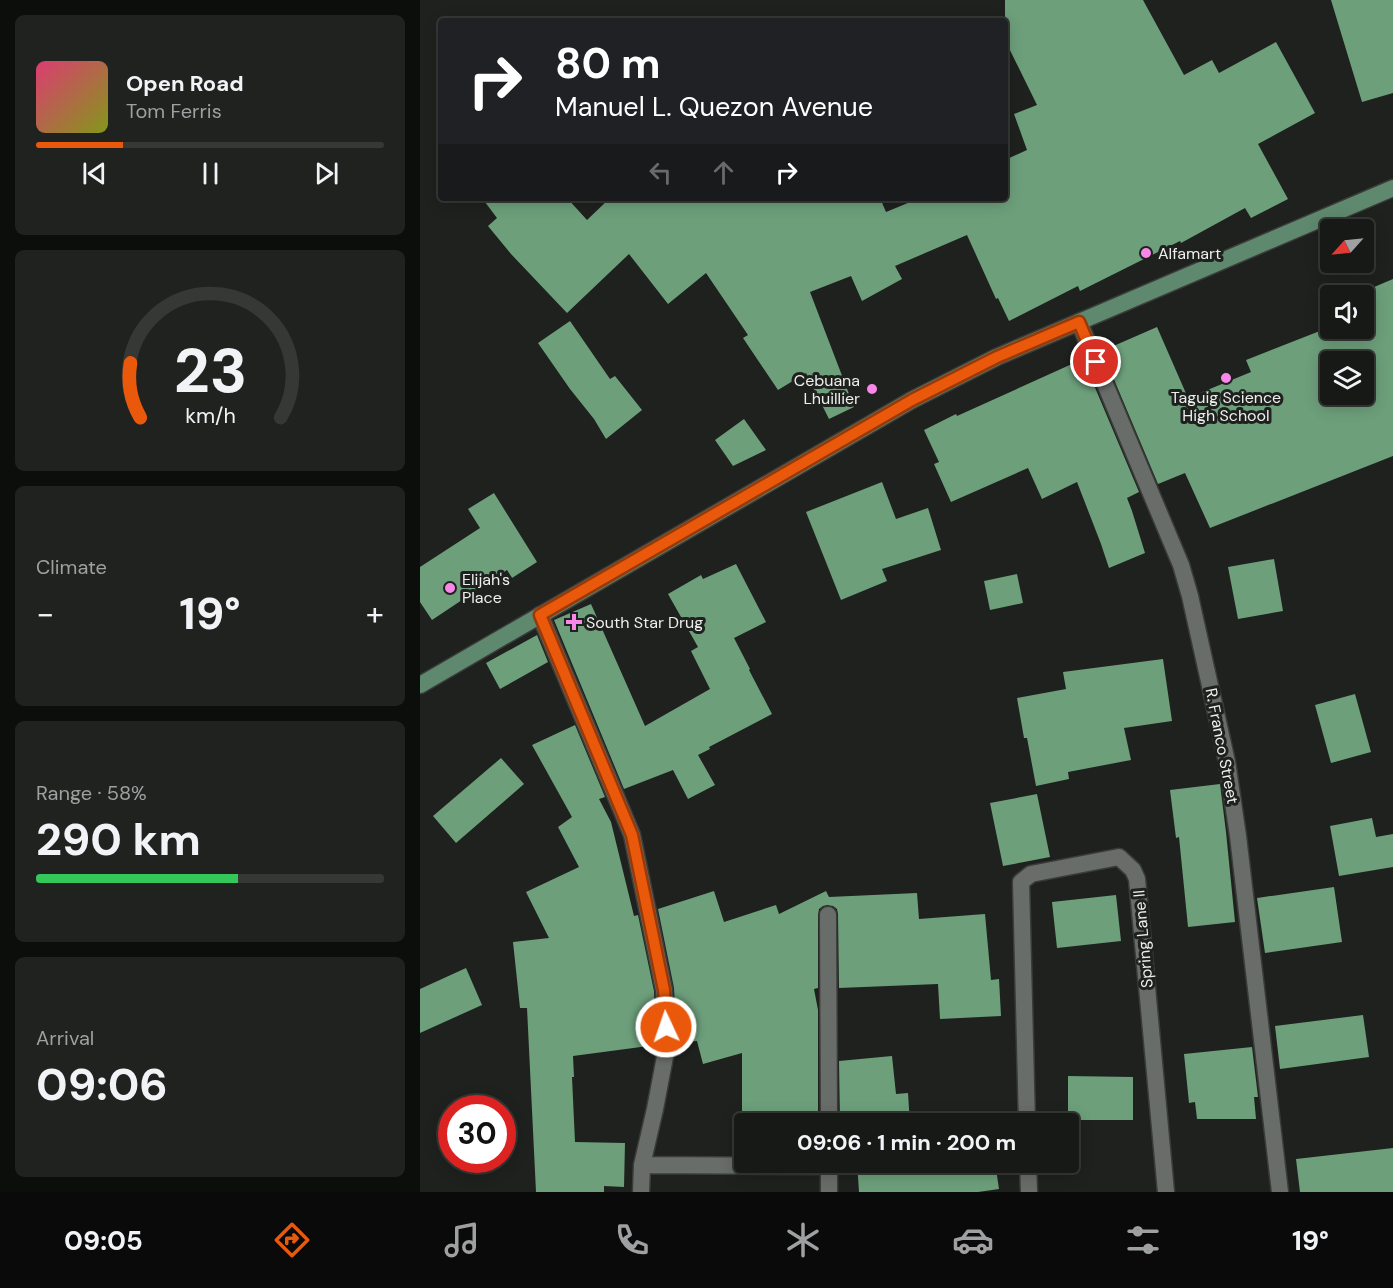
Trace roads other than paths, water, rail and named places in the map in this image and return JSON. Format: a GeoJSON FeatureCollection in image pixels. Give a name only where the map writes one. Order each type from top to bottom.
{"type":"FeatureCollection","features":[{"type":"Feature","properties":{"kind":"main road"},"geometry":{"type":"LineString","coordinates":[[420,685],[912,400],[997,357],[1393,188]]}},
{"type":"Feature","properties":{"kind":"street","name":"R. Franco Street"},"geometry":{"type":"LineString","coordinates":[[1079,322],[1181,565],[1190,596],[1227,762],[1237,825],[1280,1192]]}},
{"type":"Feature","properties":{"kind":"street"},"geometry":{"type":"LineString","coordinates":[[540,615],[632,835],[664,990],[667,1046],[642,1165],[641,1192]]}},
{"type":"Feature","properties":{"kind":"street","name":"Spring Lane II"},"geometry":{"type":"LineString","coordinates":[[1027,1113],[1021,882],[1031,874],[1119,857],[1133,870],[1137,879],[1166,1192]]}},
{"type":"Feature","properties":{"kind":"street"},"geometry":{"type":"LineString","coordinates":[[828,915],[829,1113]]}},
{"type":"Feature","properties":{"kind":"street"},"geometry":{"type":"LineString","coordinates":[[642,1165],[734,1165]]}},
{"type":"Feature","properties":{"kind":"street"},"geometry":{"type":"LineString","coordinates":[[829,1173],[829,1192]]}},
{"type":"Feature","properties":{"kind":"street"},"geometry":{"type":"LineString","coordinates":[[1028,1173],[1029,1192]]}},
{"type":"Feature","properties":{"kind":"place","name":"Alfamart"},"geometry":{"type":"Point","coordinates":[1146,253]}},
{"type":"Feature","properties":{"kind":"place","name":"Taguig Science High School"},"geometry":{"type":"Point","coordinates":[1226,378]}},
{"type":"Feature","properties":{"kind":"place","name":"Cebuana Lhuillier"},"geometry":{"type":"Point","coordinates":[872,389]}},
{"type":"Feature","properties":{"kind":"place","name":"Elijah's Place"},"geometry":{"type":"Point","coordinates":[450,588]}},
{"type":"Feature","properties":{"kind":"place","name":"South Star Drug"},"geometry":{"type":"Point","coordinates":[574,622]}}]}
